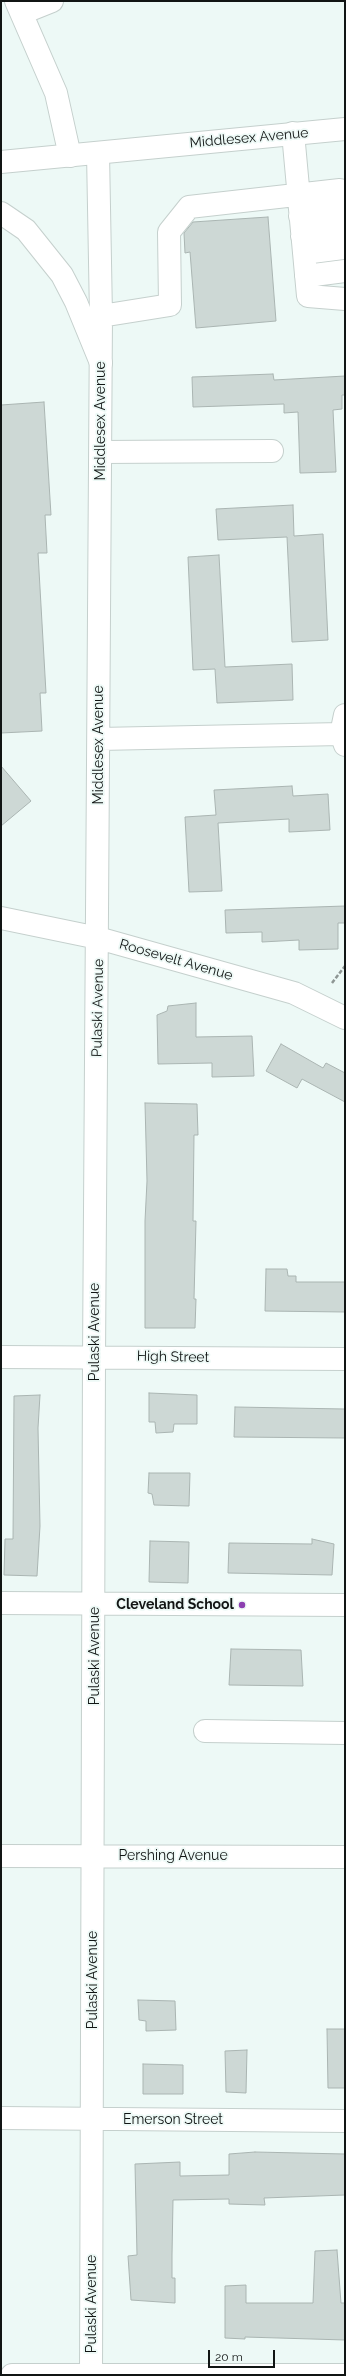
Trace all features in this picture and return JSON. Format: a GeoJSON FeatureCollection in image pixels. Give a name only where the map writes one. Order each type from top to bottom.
{"type":"FeatureCollection","features":[{"type":"Feature","properties":{"kind":"street"},"geometry":{"type":"LineString","coordinates":[[52,1],[19,7],[36,50],[56,92],[70,156]]}},
{"type":"Feature","properties":{"kind":"street","name":"Middlesex Avenue"},"geometry":{"type":"LineString","coordinates":[[98,938],[102,316],[98,153],[345,129]]}},
{"type":"Feature","properties":{"kind":"street"},"geometry":{"type":"LineString","coordinates":[[293,133],[308,296],[345,299]]}},
{"type":"Feature","properties":{"kind":"street"},"geometry":{"type":"LineString","coordinates":[[1,162],[98,153]]}},
{"type":"Feature","properties":{"kind":"street"},"geometry":{"type":"LineString","coordinates":[[102,316],[170,305],[169,232],[189,207],[298,194],[341,220]]}},
{"type":"Feature","properties":{"kind":"street"},"geometry":{"type":"LineString","coordinates":[[1,213],[26,230],[62,275],[82,315],[101,363]]}},
{"type":"Feature","properties":{"kind":"street"},"geometry":{"type":"LineString","coordinates":[[302,235],[341,220]]}},
{"type":"Feature","properties":{"kind":"street"},"geometry":{"type":"LineString","coordinates":[[302,235],[341,220]]}},
{"type":"Feature","properties":{"kind":"street"},"geometry":{"type":"LineString","coordinates":[[306,282],[345,271]]}},
{"type":"Feature","properties":{"kind":"street"},"geometry":{"type":"LineString","coordinates":[[306,282],[345,283]]}},
{"type":"Feature","properties":{"kind":"street"},"geometry":{"type":"LineString","coordinates":[[101,452],[272,451]]}},
{"type":"Feature","properties":{"kind":"street"},"geometry":{"type":"LineString","coordinates":[[99,739],[344,731]]}},
{"type":"Feature","properties":{"kind":"street","name":"Roosevelt Avenue"},"geometry":{"type":"LineString","coordinates":[[1,918],[98,938],[294,993],[345,1018]]}},
{"type":"Feature","properties":{"kind":"street","name":"Pulaski Avenue"},"geometry":{"type":"LineString","coordinates":[[91,2375],[95,1603],[94,1357],[98,938]]}},
{"type":"Feature","properties":{"kind":"street","name":"High Street"},"geometry":{"type":"LineString","coordinates":[[1,1357],[345,1359]]}},
{"type":"Feature","properties":{"kind":"street"},"geometry":{"type":"LineString","coordinates":[[1,1604],[95,1603],[345,1605]]}},
{"type":"Feature","properties":{"kind":"street"},"geometry":{"type":"LineString","coordinates":[[205,1731],[345,1733]]}},
{"type":"Feature","properties":{"kind":"street","name":"Pershing Avenue"},"geometry":{"type":"LineString","coordinates":[[1,1856],[345,1857]]}},
{"type":"Feature","properties":{"kind":"street","name":"Emerson Street"},"geometry":{"type":"LineString","coordinates":[[1,2118],[345,2121]]}},
{"type":"Feature","properties":{"kind":"street"},"geometry":{"type":"LineString","coordinates":[[12,2375],[345,2375]]}},
{"type":"Feature","properties":{"kind":"path"},"geometry":{"type":"LineString","coordinates":[[332,983],[345,966]]}},
{"type":"Feature","properties":{"kind":"building"},"geometry":{"type":"Polygon","coordinates":[[[268,217],[276,321],[196,328],[190,252],[185,253],[184,233],[193,222],[268,217]]]}},
{"type":"Feature","properties":{"kind":"building"},"geometry":{"type":"Polygon","coordinates":[[[273,374],[274,380],[345,376],[345,395],[342,395],[342,409],[333,410],[336,472],[300,473],[298,412],[284,413],[284,404],[193,407],[192,377],[273,374]]]}},
{"type":"Feature","properties":{"kind":"building"},"geometry":{"type":"Polygon","coordinates":[[[44,402],[51,515],[45,515],[47,553],[38,553],[46,693],[40,693],[42,731],[1,733],[1,405],[44,402]]]}},
{"type":"Feature","properties":{"kind":"building"},"geometry":{"type":"Polygon","coordinates":[[[293,505],[294,536],[323,534],[328,640],[292,642],[287,537],[218,540],[216,509],[293,505]]]}},
{"type":"Feature","properties":{"kind":"building"},"geometry":{"type":"Polygon","coordinates":[[[219,555],[225,667],[292,664],[293,700],[217,703],[215,669],[193,670],[188,557],[219,555]]]}},
{"type":"Feature","properties":{"kind":"building"},"geometry":{"type":"Polygon","coordinates":[[[1,766],[31,801],[1,826],[1,766]]]}},
{"type":"Feature","properties":{"kind":"building"},"geometry":{"type":"Polygon","coordinates":[[[292,786],[293,796],[328,794],[330,830],[289,832],[289,819],[218,823],[222,891],[189,892],[185,817],[216,815],[214,790],[292,786]]]}},
{"type":"Feature","properties":{"kind":"building"},"geometry":{"type":"Polygon","coordinates":[[[345,906],[345,923],[338,923],[338,949],[299,950],[299,940],[262,942],[262,932],[226,933],[225,910],[345,906]]]}},
{"type":"Feature","properties":{"kind":"building"},"geometry":{"type":"Polygon","coordinates":[[[196,1003],[196,1037],[252,1036],[254,1076],[212,1077],[212,1063],[158,1064],[157,1015],[167,1011],[168,1006],[196,1003]]]}},
{"type":"Feature","properties":{"kind":"building"},"geometry":{"type":"Polygon","coordinates":[[[281,1044],[323,1068],[326,1063],[345,1073],[345,1102],[302,1079],[297,1088],[266,1071],[281,1044]]]}},
{"type":"Feature","properties":{"kind":"building"},"geometry":{"type":"Polygon","coordinates":[[[145,1103],[197,1104],[198,1135],[194,1135],[193,1221],[196,1221],[194,1299],[196,1299],[195,1328],[145,1328],[145,1221],[147,1181],[145,1103]]]}},
{"type":"Feature","properties":{"kind":"building"},"geometry":{"type":"Polygon","coordinates":[[[266,1269],[287,1269],[288,1276],[296,1276],[296,1282],[345,1282],[345,1312],[265,1311],[266,1269]]]}},
{"type":"Feature","properties":{"kind":"building"},"geometry":{"type":"Polygon","coordinates":[[[149,1393],[197,1395],[197,1424],[174,1424],[173,1432],[156,1433],[155,1422],[149,1422],[149,1393]]]}},
{"type":"Feature","properties":{"kind":"building"},"geometry":{"type":"Polygon","coordinates":[[[40,1395],[38,1428],[40,1526],[37,1576],[4,1575],[5,1539],[13,1539],[14,1396],[40,1395]]]}},
{"type":"Feature","properties":{"kind":"building"},"geometry":{"type":"Polygon","coordinates":[[[235,1407],[345,1409],[345,1438],[234,1437],[235,1407]]]}},
{"type":"Feature","properties":{"kind":"building"},"geometry":{"type":"Polygon","coordinates":[[[149,1473],[190,1473],[189,1506],[154,1505],[152,1494],[148,1493],[149,1473]]]}},
{"type":"Feature","properties":{"kind":"building"},"geometry":{"type":"Polygon","coordinates":[[[312,1539],[334,1544],[332,1575],[228,1573],[229,1543],[312,1544],[312,1539]]]}},
{"type":"Feature","properties":{"kind":"building"},"geometry":{"type":"Polygon","coordinates":[[[150,1541],[189,1542],[188,1583],[149,1582],[150,1541]]]}},
{"type":"Feature","properties":{"kind":"building"},"geometry":{"type":"Polygon","coordinates":[[[231,1649],[301,1650],[303,1686],[229,1685],[231,1649]]]}},
{"type":"Feature","properties":{"kind":"building"},"geometry":{"type":"Polygon","coordinates":[[[138,2000],[175,2001],[176,2030],[146,2031],[146,2021],[139,2020],[138,2000]]]}},
{"type":"Feature","properties":{"kind":"building"},"geometry":{"type":"Polygon","coordinates":[[[327,2029],[345,2029],[345,2088],[328,2088],[327,2029]]]}},
{"type":"Feature","properties":{"kind":"building"},"geometry":{"type":"Polygon","coordinates":[[[247,2050],[246,2093],[226,2092],[225,2051],[247,2050]]]}},
{"type":"Feature","properties":{"kind":"building"},"geometry":{"type":"Polygon","coordinates":[[[143,2064],[183,2065],[183,2094],[143,2094],[143,2064]]]}},
{"type":"Feature","properties":{"kind":"building"},"geometry":{"type":"Polygon","coordinates":[[[255,2152],[345,2154],[345,2195],[264,2198],[265,2205],[229,2204],[229,2199],[173,2200],[172,2278],[175,2278],[175,2303],[131,2300],[128,2256],[137,2255],[135,2164],[180,2162],[180,2176],[229,2175],[229,2154],[255,2152]]]}},
{"type":"Feature","properties":{"kind":"building"},"geometry":{"type":"Polygon","coordinates":[[[337,2250],[341,2303],[345,2303],[345,2340],[245,2337],[245,2339],[225,2338],[225,2286],[246,2285],[246,2303],[313,2303],[315,2251],[337,2250]]]}},
{"type":"Feature","properties":{"kind":"place","name":"Cleveland School"},"geometry":{"type":"Point","coordinates":[242,1605]}}]}
